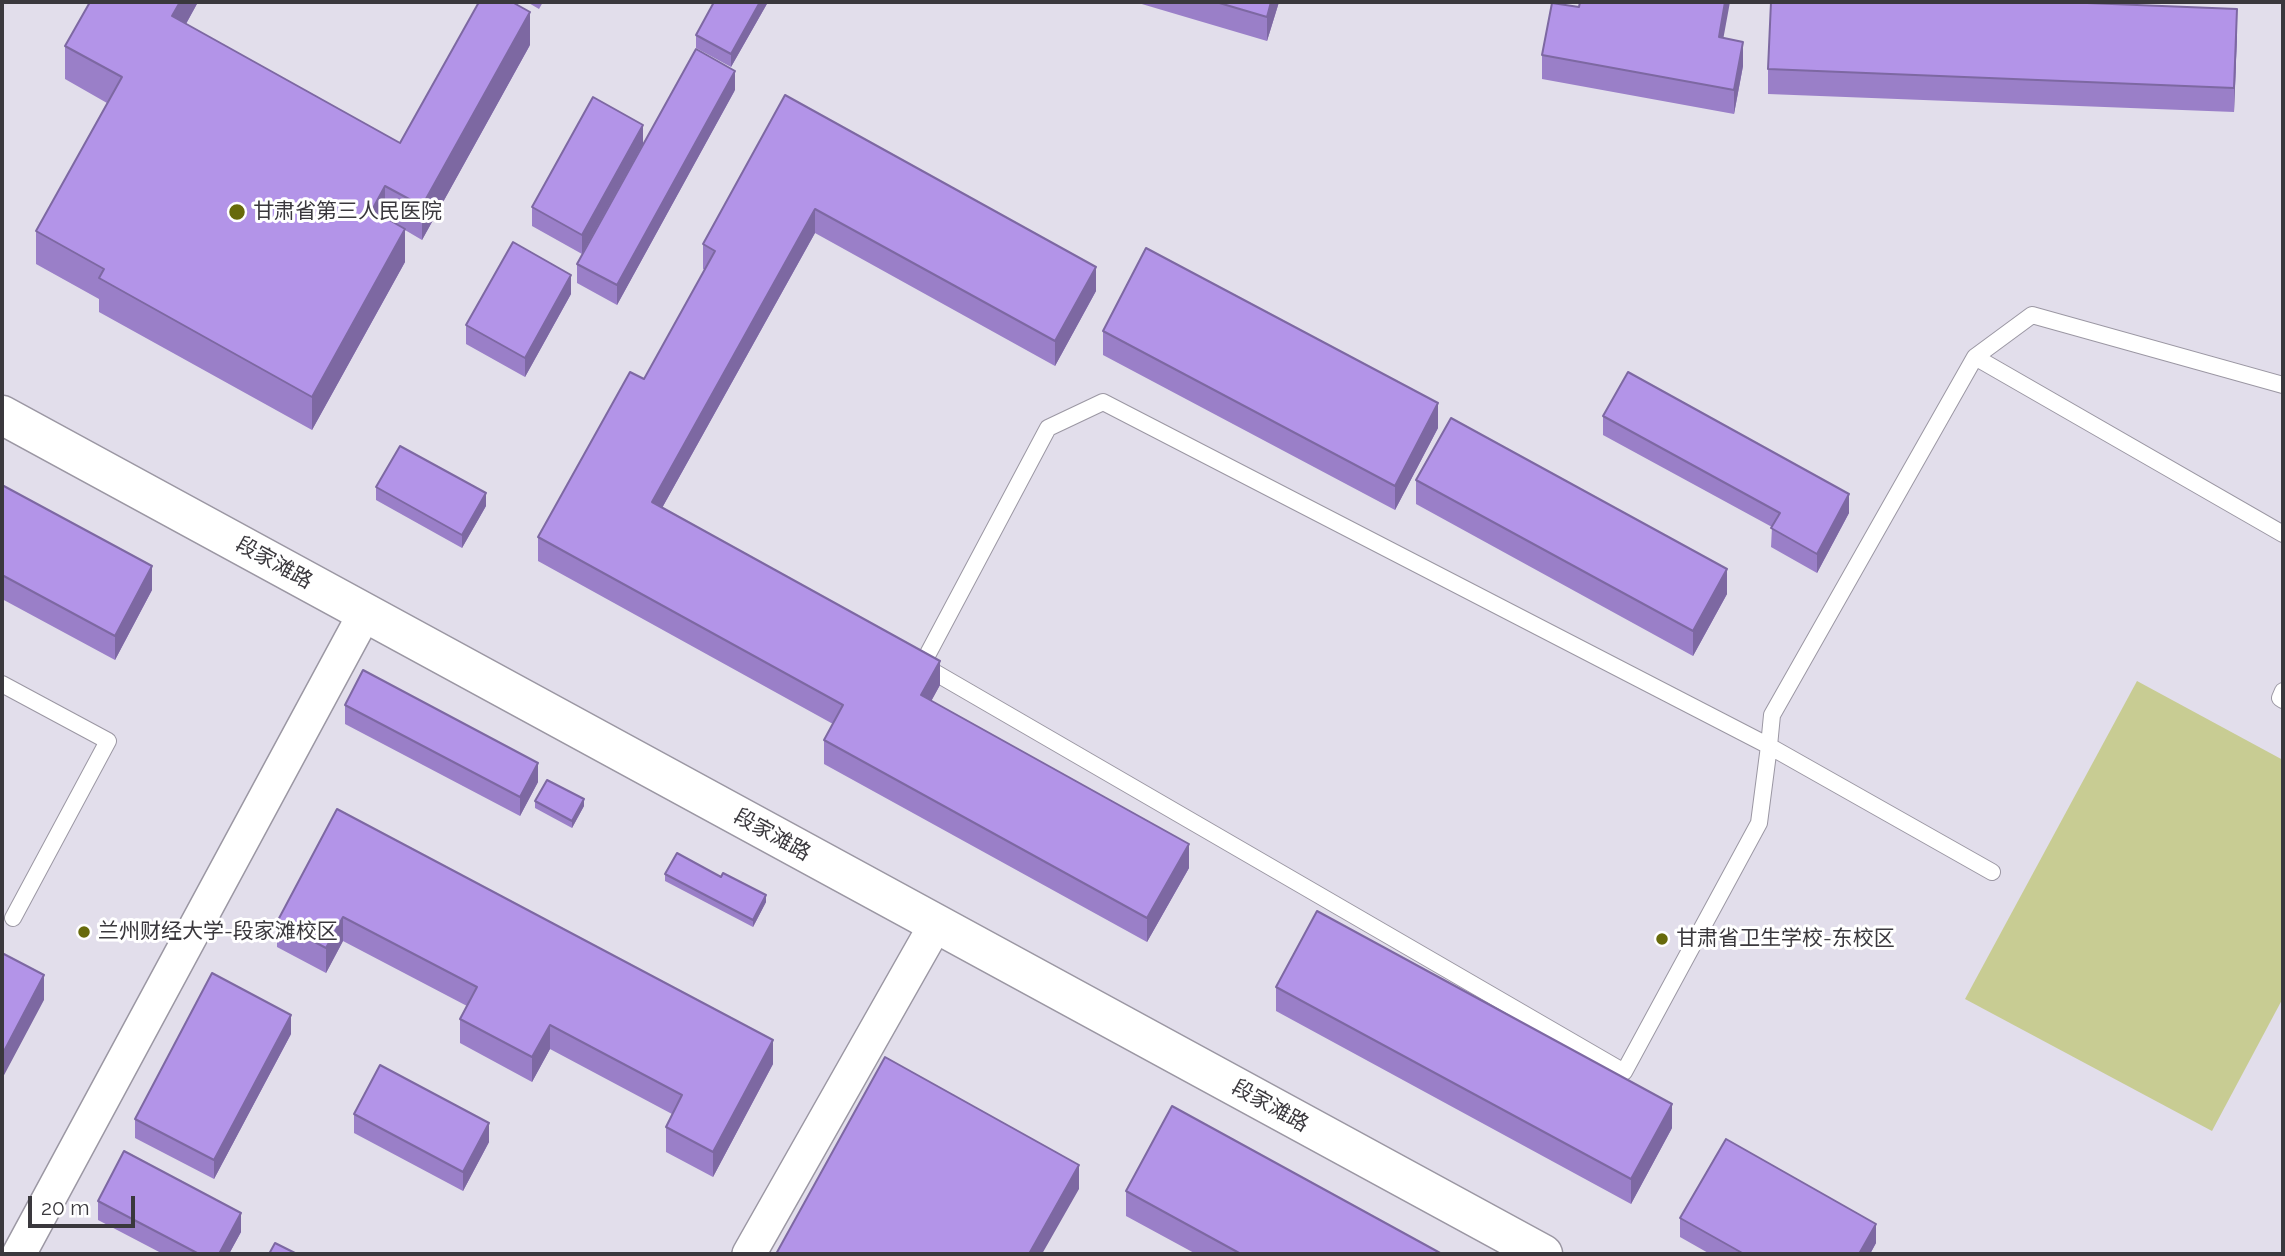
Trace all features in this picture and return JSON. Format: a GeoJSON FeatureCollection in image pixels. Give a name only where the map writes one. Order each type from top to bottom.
{"type":"FeatureCollection","features":[{"type":"Feature","properties":{"kind":"main road","name":"段家滩路"},"geometry":{"type":"LineString","coordinates":[[2,415],[1543,1254]]}},
{"type":"Feature","properties":{"kind":"street"},"geometry":{"type":"LineString","coordinates":[[19,1254],[365,613]]}},
{"type":"Feature","properties":{"kind":"street"},"geometry":{"type":"LineString","coordinates":[[748,1254],[936,924]]}},
{"type":"Feature","properties":{"kind":"lane"},"geometry":{"type":"LineString","coordinates":[[1992,872],[1769,746],[1103,402],[1048,428],[922,665],[1624,1072],[1759,823],[1769,746],[1772,715],[1975,357],[2032,315],[2283,385]]}},
{"type":"Feature","properties":{"kind":"lane"},"geometry":{"type":"LineString","coordinates":[[1975,357],[2283,534]]}},
{"type":"Feature","properties":{"kind":"lane"},"geometry":{"type":"LineString","coordinates":[[2,684],[108,741],[13,918]]}},
{"type":"Feature","properties":{"kind":"lane"},"geometry":{"type":"LineString","coordinates":[[2283,691],[2280,698],[2283,700]]}},
{"type":"Feature","properties":{"kind":"green space"},"geometry":{"type":"Polygon","coordinates":[[[2137,681],[2283,760],[2283,998],[2212,1131],[1965,999],[2137,681]]]}},
{"type":"Feature","properties":{"kind":"building"},"geometry":{"type":"Polygon","coordinates":[[[90,2],[180,2],[172,16],[400,143],[479,2],[512,2],[530,12],[422,206],[385,186],[372,210],[405,229],[312,397],[99,278],[104,269],[36,231],[122,77],[65,46],[90,2]]]}},
{"type":"Feature","properties":{"kind":"building"},"geometry":{"type":"Polygon","coordinates":[[[714,2],[760,2],[731,54],[696,35],[714,2]]]}},
{"type":"Feature","properties":{"kind":"building"},"geometry":{"type":"Polygon","coordinates":[[[1216,2],[1271,2],[1267,17],[1216,2]]]}},
{"type":"Feature","properties":{"kind":"building"},"geometry":{"type":"Polygon","coordinates":[[[1580,2],[1725,2],[1719,37],[1743,42],[1734,90],[1542,55],[1552,3],[1579,7],[1580,2]]]}},
{"type":"Feature","properties":{"kind":"building"},"geometry":{"type":"Polygon","coordinates":[[[1771,2],[2062,2],[2237,9],[2234,88],[1768,69],[1771,2]]]}},
{"type":"Feature","properties":{"kind":"building"},"geometry":{"type":"Polygon","coordinates":[[[696,49],[735,71],[617,285],[577,264],[696,49]]]}},
{"type":"Feature","properties":{"kind":"building"},"geometry":{"type":"Polygon","coordinates":[[[785,95],[1096,267],[1055,341],[815,209],[652,502],[940,661],[921,695],[1189,844],[1147,918],[824,740],[843,705],[538,537],[630,372],[644,379],[715,251],[703,244],[785,95]]]}},
{"type":"Feature","properties":{"kind":"building"},"geometry":{"type":"Polygon","coordinates":[[[593,97],[643,125],[582,235],[532,207],[593,97]]]}},
{"type":"Feature","properties":{"kind":"building"},"geometry":{"type":"Polygon","coordinates":[[[513,242],[571,275],[525,358],[466,325],[513,242]]]}},
{"type":"Feature","properties":{"kind":"building"},"geometry":{"type":"Polygon","coordinates":[[[1146,248],[1438,403],[1395,486],[1103,331],[1146,248]]]}},
{"type":"Feature","properties":{"kind":"building"},"geometry":{"type":"Polygon","coordinates":[[[1628,372],[1849,494],[1817,554],[1771,528],[1780,513],[1603,416],[1628,372]]]}},
{"type":"Feature","properties":{"kind":"building"},"geometry":{"type":"Polygon","coordinates":[[[1451,418],[1727,569],[1693,631],[1416,480],[1451,418]]]}},
{"type":"Feature","properties":{"kind":"building"},"geometry":{"type":"Polygon","coordinates":[[[400,446],[486,493],[462,535],[376,487],[400,446]]]}},
{"type":"Feature","properties":{"kind":"building"},"geometry":{"type":"Polygon","coordinates":[[[2,485],[152,566],[115,636],[2,575],[2,485]]]}},
{"type":"Feature","properties":{"kind":"building"},"geometry":{"type":"Polygon","coordinates":[[[363,670],[538,763],[520,797],[345,705],[363,670]]]}},
{"type":"Feature","properties":{"kind":"building"},"geometry":{"type":"Polygon","coordinates":[[[547,780],[584,799],[572,821],[535,801],[547,780]]]}},
{"type":"Feature","properties":{"kind":"building"},"geometry":{"type":"Polygon","coordinates":[[[337,809],[773,1040],[713,1152],[666,1127],[682,1095],[550,1025],[532,1057],[460,1019],[477,987],[343,917],[326,948],[277,922],[337,809]]]}},
{"type":"Feature","properties":{"kind":"building"},"geometry":{"type":"Polygon","coordinates":[[[677,853],[721,877],[723,873],[766,895],[753,920],[665,874],[677,853]]]}},
{"type":"Feature","properties":{"kind":"building"},"geometry":{"type":"Polygon","coordinates":[[[1317,911],[1672,1104],[1631,1179],[1276,987],[1317,911]]]}},
{"type":"Feature","properties":{"kind":"building"},"geometry":{"type":"Polygon","coordinates":[[[2,953],[44,975],[2,1055],[2,953]]]}},
{"type":"Feature","properties":{"kind":"building"},"geometry":{"type":"Polygon","coordinates":[[[212,973],[291,1015],[214,1160],[135,1119],[212,973]]]}},
{"type":"Feature","properties":{"kind":"building"},"geometry":{"type":"Polygon","coordinates":[[[885,1057],[1079,1165],[1029,1254],[776,1254],[885,1057]]]}},
{"type":"Feature","properties":{"kind":"building"},"geometry":{"type":"Polygon","coordinates":[[[380,1065],[489,1123],[463,1172],[354,1114],[380,1065]]]}},
{"type":"Feature","properties":{"kind":"building"},"geometry":{"type":"Polygon","coordinates":[[[1172,1106],[1442,1254],[1241,1254],[1126,1191],[1172,1106]]]}},
{"type":"Feature","properties":{"kind":"building"},"geometry":{"type":"Polygon","coordinates":[[[1726,1139],[1876,1224],[1859,1254],[1744,1254],[1680,1218],[1726,1139]]]}},
{"type":"Feature","properties":{"kind":"building"},"geometry":{"type":"Polygon","coordinates":[[[124,1151],[241,1213],[219,1254],[199,1254],[98,1201],[124,1151]]]}},
{"type":"Feature","properties":{"kind":"building"},"geometry":{"type":"Polygon","coordinates":[[[275,1243],[297,1254],[269,1254],[275,1243]]]}},
{"type":"Feature","properties":{"kind":"place","name":"甘肃省第三人民医院"},"geometry":{"type":"Point","coordinates":[237,212]}},
{"type":"Feature","properties":{"kind":"place","name":"兰州财经大学-段家滩校区"},"geometry":{"type":"Point","coordinates":[84,932]}},
{"type":"Feature","properties":{"kind":"place","name":"甘肃省卫生学校-东校区"},"geometry":{"type":"Point","coordinates":[1662,939]}}]}
